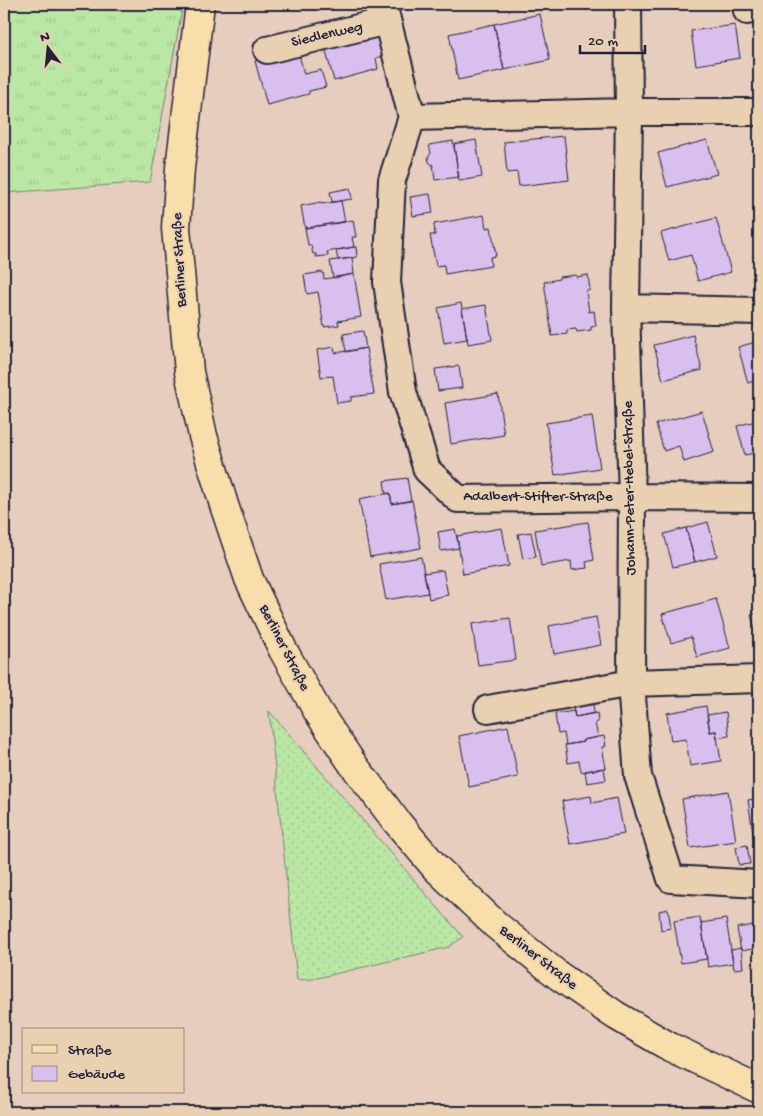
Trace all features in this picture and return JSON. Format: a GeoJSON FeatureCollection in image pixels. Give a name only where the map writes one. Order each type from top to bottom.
{"type":"FeatureCollection","features":[{"type":"Feature","properties":{"kind":"main road","name":"Berliner Straße"},"geometry":{"type":"LineString","coordinates":[[200,4],[180,168],[176,228],[189,372],[203,436],[249,579],[283,650],[323,719],[352,764],[396,821],[435,867],[496,925],[560,976],[615,1015],[670,1047],[759,1089]]}},
{"type":"Feature","properties":{"kind":"street","name":"Johann-Peter-Hebel-Straße"},"geometry":{"type":"LineString","coordinates":[[628,4],[629,112],[626,308],[632,496],[631,683],[638,776],[671,879],[759,884]]}},
{"type":"Feature","properties":{"kind":"street","name":"Siedlenweg"},"geometry":{"type":"LineString","coordinates":[[267,50],[385,12],[412,117]]}},
{"type":"Feature","properties":{"kind":"street"},"geometry":{"type":"LineString","coordinates":[[412,117],[629,112],[759,112]]}},
{"type":"Feature","properties":{"kind":"street","name":"Adalbert-Stifter-Straße"},"geometry":{"type":"LineString","coordinates":[[412,117],[392,180],[388,282],[403,392],[427,470],[458,499],[632,496],[759,498]]}},
{"type":"Feature","properties":{"kind":"street"},"geometry":{"type":"LineString","coordinates":[[626,308],[759,311]]}},
{"type":"Feature","properties":{"kind":"street"},"geometry":{"type":"LineString","coordinates":[[488,709],[631,683],[759,679]]}},
{"type":"Feature","properties":{"kind":"green space"},"geometry":{"type":"Polygon","coordinates":[[[4,4],[183,4],[150,182],[4,193],[4,4]]]}},
{"type":"Feature","properties":{"kind":"green space"},"geometry":{"type":"Polygon","coordinates":[[[269,711],[463,937],[449,947],[313,979],[297,980],[269,711]]]}},
{"type":"Feature","properties":{"kind":"building"},"geometry":{"type":"Polygon","coordinates":[[[540,14],[550,60],[504,70],[494,24],[540,14]]]}},
{"type":"Feature","properties":{"kind":"building"},"geometry":{"type":"Polygon","coordinates":[[[494,24],[504,70],[458,80],[449,34],[494,24]]]}},
{"type":"Feature","properties":{"kind":"building"},"geometry":{"type":"Polygon","coordinates":[[[735,25],[740,58],[696,65],[691,31],[735,25]]]}},
{"type":"Feature","properties":{"kind":"building"},"geometry":{"type":"Polygon","coordinates":[[[378,33],[385,55],[376,58],[378,69],[334,81],[325,48],[378,33]]]}},
{"type":"Feature","properties":{"kind":"building"},"geometry":{"type":"Polygon","coordinates":[[[298,50],[304,74],[321,70],[326,87],[309,91],[309,94],[267,105],[255,61],[298,50]]]}},
{"type":"Feature","properties":{"kind":"building"},"geometry":{"type":"Polygon","coordinates":[[[564,136],[569,180],[519,186],[517,172],[507,173],[504,142],[564,136]]]}},
{"type":"Feature","properties":{"kind":"building"},"geometry":{"type":"Polygon","coordinates":[[[476,140],[482,177],[459,181],[454,144],[476,140]]]}},
{"type":"Feature","properties":{"kind":"building"},"geometry":{"type":"Polygon","coordinates":[[[707,140],[717,174],[667,187],[658,153],[707,140]]]}},
{"type":"Feature","properties":{"kind":"building"},"geometry":{"type":"Polygon","coordinates":[[[453,141],[459,177],[435,180],[433,165],[429,162],[428,157],[431,153],[429,145],[453,141]]]}},
{"type":"Feature","properties":{"kind":"building"},"geometry":{"type":"Polygon","coordinates":[[[759,151],[759,171],[754,153],[759,151]]]}},
{"type":"Feature","properties":{"kind":"building"},"geometry":{"type":"Polygon","coordinates":[[[350,188],[352,199],[332,202],[330,192],[350,188]]]}},
{"type":"Feature","properties":{"kind":"building"},"geometry":{"type":"Polygon","coordinates":[[[430,194],[433,213],[413,216],[410,197],[430,194]]]}},
{"type":"Feature","properties":{"kind":"building"},"geometry":{"type":"Polygon","coordinates":[[[341,201],[345,222],[305,228],[301,206],[341,201]]]}},
{"type":"Feature","properties":{"kind":"building"},"geometry":{"type":"Polygon","coordinates":[[[484,215],[486,228],[491,227],[496,256],[490,257],[491,266],[445,274],[444,265],[436,266],[430,235],[435,235],[434,224],[484,215]]]}},
{"type":"Feature","properties":{"kind":"building"},"geometry":{"type":"Polygon","coordinates":[[[716,218],[731,272],[698,281],[691,255],[669,261],[661,233],[716,218]]]}},
{"type":"Feature","properties":{"kind":"building"},"geometry":{"type":"Polygon","coordinates":[[[353,220],[356,237],[352,237],[354,247],[327,252],[328,256],[316,257],[316,254],[313,254],[311,245],[308,245],[305,228],[353,220]]]}},
{"type":"Feature","properties":{"kind":"building"},"geometry":{"type":"Polygon","coordinates":[[[759,232],[759,255],[753,234],[759,232]]]}},
{"type":"Feature","properties":{"kind":"building"},"geometry":{"type":"Polygon","coordinates":[[[356,247],[357,257],[338,260],[336,250],[356,247]]]}},
{"type":"Feature","properties":{"kind":"building"},"geometry":{"type":"Polygon","coordinates":[[[352,258],[354,274],[333,278],[330,261],[352,258]]]}},
{"type":"Feature","properties":{"kind":"building"},"geometry":{"type":"Polygon","coordinates":[[[323,272],[324,279],[354,274],[361,317],[338,321],[339,325],[324,327],[318,292],[307,294],[304,275],[323,272]]]}},
{"type":"Feature","properties":{"kind":"building"},"geometry":{"type":"Polygon","coordinates":[[[576,275],[576,277],[588,275],[590,290],[586,291],[589,312],[594,311],[596,326],[591,327],[591,330],[577,332],[576,329],[567,330],[567,334],[552,336],[544,282],[559,279],[559,277],[576,275]]]}},
{"type":"Feature","properties":{"kind":"building"},"geometry":{"type":"Polygon","coordinates":[[[461,303],[467,339],[444,343],[438,308],[461,303]]]}},
{"type":"Feature","properties":{"kind":"building"},"geometry":{"type":"Polygon","coordinates":[[[486,305],[492,340],[468,344],[462,309],[486,305]]]}},
{"type":"Feature","properties":{"kind":"building"},"geometry":{"type":"Polygon","coordinates":[[[363,331],[366,348],[346,352],[343,334],[363,331]]]}},
{"type":"Feature","properties":{"kind":"building"},"geometry":{"type":"Polygon","coordinates":[[[693,335],[702,370],[663,380],[654,345],[693,335]]]}},
{"type":"Feature","properties":{"kind":"building"},"geometry":{"type":"Polygon","coordinates":[[[759,341],[759,379],[748,383],[738,347],[759,341]]]}},
{"type":"Feature","properties":{"kind":"building"},"geometry":{"type":"Polygon","coordinates":[[[334,347],[335,353],[366,348],[374,394],[351,397],[351,401],[337,403],[333,376],[321,377],[317,350],[334,347]]]}},
{"type":"Feature","properties":{"kind":"building"},"geometry":{"type":"Polygon","coordinates":[[[459,366],[462,388],[438,391],[435,369],[459,366]]]}},
{"type":"Feature","properties":{"kind":"building"},"geometry":{"type":"Polygon","coordinates":[[[498,394],[504,435],[451,444],[445,403],[498,394]]]}},
{"type":"Feature","properties":{"kind":"building"},"geometry":{"type":"Polygon","coordinates":[[[702,411],[714,452],[684,462],[679,446],[664,451],[656,424],[702,411]]]}},
{"type":"Feature","properties":{"kind":"building"},"geometry":{"type":"Polygon","coordinates":[[[592,416],[600,468],[555,475],[546,423],[592,416]]]}},
{"type":"Feature","properties":{"kind":"building"},"geometry":{"type":"Polygon","coordinates":[[[759,420],[759,452],[745,455],[737,426],[759,420]]]}},
{"type":"Feature","properties":{"kind":"building"},"geometry":{"type":"Polygon","coordinates":[[[407,478],[411,501],[392,504],[390,493],[386,494],[384,481],[407,478]]]}},
{"type":"Feature","properties":{"kind":"building"},"geometry":{"type":"Polygon","coordinates":[[[390,493],[392,504],[412,500],[421,548],[370,557],[359,499],[390,493]]]}},
{"type":"Feature","properties":{"kind":"building"},"geometry":{"type":"Polygon","coordinates":[[[588,522],[594,560],[586,562],[587,568],[572,570],[571,561],[541,566],[535,530],[588,522]]]}},
{"type":"Feature","properties":{"kind":"building"},"geometry":{"type":"Polygon","coordinates":[[[708,522],[717,556],[695,562],[686,528],[708,522]]]}},
{"type":"Feature","properties":{"kind":"building"},"geometry":{"type":"Polygon","coordinates":[[[502,528],[509,566],[463,574],[457,536],[502,528]]]}},
{"type":"Feature","properties":{"kind":"building"},"geometry":{"type":"Polygon","coordinates":[[[686,528],[695,562],[673,567],[664,534],[686,528]]]}},
{"type":"Feature","properties":{"kind":"building"},"geometry":{"type":"Polygon","coordinates":[[[455,529],[459,548],[441,551],[438,532],[455,529]]]}},
{"type":"Feature","properties":{"kind":"building"},"geometry":{"type":"Polygon","coordinates":[[[531,532],[536,557],[523,559],[518,534],[531,532]]]}},
{"type":"Feature","properties":{"kind":"building"},"geometry":{"type":"Polygon","coordinates":[[[759,533],[759,559],[758,555],[756,555],[753,535],[759,533]]]}},
{"type":"Feature","properties":{"kind":"building"},"geometry":{"type":"Polygon","coordinates":[[[421,557],[428,593],[386,600],[379,564],[421,557]]]}},
{"type":"Feature","properties":{"kind":"building"},"geometry":{"type":"Polygon","coordinates":[[[443,570],[448,595],[429,599],[424,573],[443,570]]]}},
{"type":"Feature","properties":{"kind":"building"},"geometry":{"type":"Polygon","coordinates":[[[716,599],[730,648],[697,657],[691,637],[671,643],[662,614],[716,599]]]}},
{"type":"Feature","properties":{"kind":"building"},"geometry":{"type":"Polygon","coordinates":[[[759,612],[759,642],[751,615],[759,612]]]}},
{"type":"Feature","properties":{"kind":"building"},"geometry":{"type":"Polygon","coordinates":[[[596,617],[601,645],[554,654],[549,626],[596,617]]]}},
{"type":"Feature","properties":{"kind":"building"},"geometry":{"type":"Polygon","coordinates":[[[510,618],[516,660],[478,665],[472,624],[510,618]]]}},
{"type":"Feature","properties":{"kind":"building"},"geometry":{"type":"Polygon","coordinates":[[[593,704],[594,713],[575,717],[573,708],[593,704]]]}},
{"type":"Feature","properties":{"kind":"building"},"geometry":{"type":"Polygon","coordinates":[[[706,706],[710,732],[716,731],[721,761],[690,766],[686,739],[671,741],[667,713],[706,706]]]}},
{"type":"Feature","properties":{"kind":"building"},"geometry":{"type":"Polygon","coordinates":[[[574,711],[575,717],[597,713],[598,722],[595,723],[598,737],[566,745],[564,733],[558,734],[555,714],[574,711]]]}},
{"type":"Feature","properties":{"kind":"building"},"geometry":{"type":"Polygon","coordinates":[[[726,712],[729,736],[717,738],[716,731],[710,732],[707,715],[726,712]]]}},
{"type":"Feature","properties":{"kind":"building"},"geometry":{"type":"Polygon","coordinates":[[[508,726],[518,777],[469,787],[459,736],[508,726]]]}},
{"type":"Feature","properties":{"kind":"building"},"geometry":{"type":"Polygon","coordinates":[[[604,736],[606,746],[602,747],[606,768],[581,772],[579,761],[568,763],[565,745],[604,736]]]}},
{"type":"Feature","properties":{"kind":"building"},"geometry":{"type":"Polygon","coordinates":[[[604,768],[606,780],[587,783],[585,771],[604,768]]]}},
{"type":"Feature","properties":{"kind":"building"},"geometry":{"type":"Polygon","coordinates":[[[728,791],[736,841],[690,848],[682,799],[728,791]]]}},
{"type":"Feature","properties":{"kind":"building"},"geometry":{"type":"Polygon","coordinates":[[[591,796],[592,803],[617,798],[624,834],[570,844],[562,801],[591,796]]]}},
{"type":"Feature","properties":{"kind":"building"},"geometry":{"type":"Polygon","coordinates":[[[759,798],[759,839],[754,839],[748,800],[759,798]]]}},
{"type":"Feature","properties":{"kind":"building"},"geometry":{"type":"Polygon","coordinates":[[[747,845],[750,864],[739,865],[736,847],[747,845]]]}},
{"type":"Feature","properties":{"kind":"building"},"geometry":{"type":"Polygon","coordinates":[[[668,909],[671,928],[661,930],[659,911],[668,909]]]}},
{"type":"Feature","properties":{"kind":"building"},"geometry":{"type":"Polygon","coordinates":[[[700,917],[707,959],[681,963],[674,921],[700,917]]]}},
{"type":"Feature","properties":{"kind":"building"},"geometry":{"type":"Polygon","coordinates":[[[726,919],[733,963],[708,967],[701,923],[726,919]]]}},
{"type":"Feature","properties":{"kind":"building"},"geometry":{"type":"Polygon","coordinates":[[[754,925],[759,925],[759,953],[758,948],[754,925]]]}},
{"type":"Feature","properties":{"kind":"building"},"geometry":{"type":"Polygon","coordinates":[[[754,925],[758,948],[741,951],[737,928],[754,925]]]}},
{"type":"Feature","properties":{"kind":"building"},"geometry":{"type":"Polygon","coordinates":[[[741,948],[743,968],[734,969],[731,950],[741,948]]]}}]}
